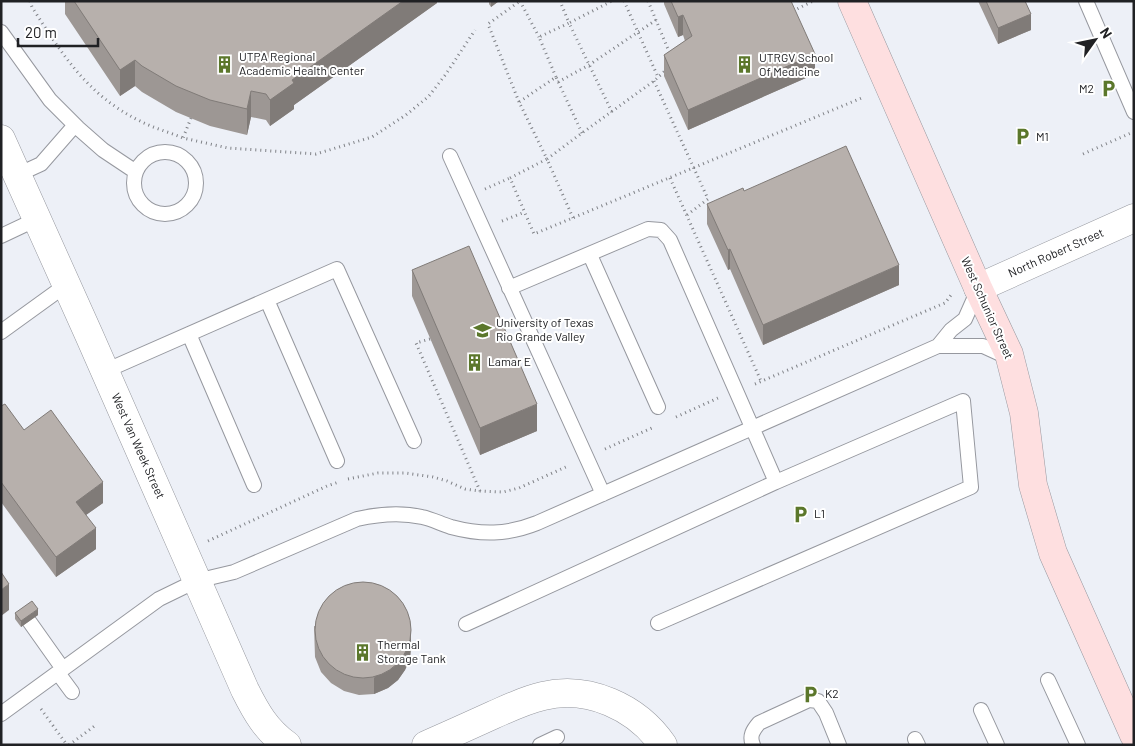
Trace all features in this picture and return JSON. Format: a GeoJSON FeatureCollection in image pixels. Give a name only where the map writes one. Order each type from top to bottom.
{"type":"FeatureCollection","features":[{"type":"Feature","properties":{"kind":"main road","name":"West Schunior Street"},"geometry":{"type":"LineString","coordinates":[[852,1],[1010,358],[1024,413],[1033,485],[1052,553],[1134,735]]}},
{"type":"Feature","properties":{"kind":"street","name":"West Van Week Street"},"geometry":{"type":"LineString","coordinates":[[1,139],[105,370],[245,690],[258,716],[279,740],[287,745]]}},
{"type":"Feature","properties":{"kind":"street","name":"North Robert Street"},"geometry":{"type":"LineString","coordinates":[[978,288],[1134,218]]}},
{"type":"Feature","properties":{"kind":"street"},"geometry":{"type":"LineString","coordinates":[[426,745],[533,699],[544,695],[562,694],[592,696],[617,704],[637,717],[663,745]]}},
{"type":"Feature","properties":{"kind":"lane"},"geometry":{"type":"LineString","coordinates":[[1086,1],[1134,112]]}},
{"type":"Feature","properties":{"kind":"lane"},"geometry":{"type":"LineString","coordinates":[[1,32],[50,100],[103,150],[136,172]]}},
{"type":"Feature","properties":{"kind":"lane"},"geometry":{"type":"LineString","coordinates":[[17,175],[41,164],[75,125]]}},
{"type":"Feature","properties":{"kind":"lane"},"geometry":{"type":"LineString","coordinates":[[163,153],[178,155],[186,160],[196,177],[196,188],[193,197],[187,206],[178,211],[158,214],[141,202],[136,193],[136,172],[149,157],[163,153]]}},
{"type":"Feature","properties":{"kind":"lane"},"geometry":{"type":"LineString","coordinates":[[450,156],[603,494]]}},
{"type":"Feature","properties":{"kind":"lane"},"geometry":{"type":"LineString","coordinates":[[1,236],[37,219]]}},
{"type":"Feature","properties":{"kind":"lane"},"geometry":{"type":"LineString","coordinates":[[509,288],[648,229],[661,230],[670,240],[776,482]]}},
{"type":"Feature","properties":{"kind":"lane"},"geometry":{"type":"LineString","coordinates":[[590,254],[658,408]]}},
{"type":"Feature","properties":{"kind":"lane"},"geometry":{"type":"LineString","coordinates":[[105,370],[337,269],[414,441]]}},
{"type":"Feature","properties":{"kind":"lane"},"geometry":{"type":"LineString","coordinates":[[1,332],[66,285]]}},
{"type":"Feature","properties":{"kind":"lane"},"geometry":{"type":"LineString","coordinates":[[938,346],[951,330],[965,319],[978,288]]}},
{"type":"Feature","properties":{"kind":"lane"},"geometry":{"type":"LineString","coordinates":[[267,300],[337,461]]}},
{"type":"Feature","properties":{"kind":"lane"},"geometry":{"type":"LineString","coordinates":[[189,334],[254,485]]}},
{"type":"Feature","properties":{"kind":"lane"},"geometry":{"type":"LineString","coordinates":[[1,714],[159,599],[196,581],[234,572],[357,519],[397,514],[423,517],[472,532],[508,532],[535,524],[938,346],[983,346],[1010,358]]}},
{"type":"Feature","properties":{"kind":"lane"},"geometry":{"type":"LineString","coordinates":[[466,624],[776,482],[963,401],[970,487],[658,623]]}},
{"type":"Feature","properties":{"kind":"lane"},"geometry":{"type":"LineString","coordinates":[[29,621],[72,692]]}},
{"type":"Feature","properties":{"kind":"lane"},"geometry":{"type":"LineString","coordinates":[[1048,680],[1078,745]]}},
{"type":"Feature","properties":{"kind":"lane"},"geometry":{"type":"LineString","coordinates":[[753,745],[751,739],[753,730],[759,723],[809,700],[818,701],[826,713],[839,745]]}},
{"type":"Feature","properties":{"kind":"lane"},"geometry":{"type":"LineString","coordinates":[[981,710],[996,745]]}},
{"type":"Feature","properties":{"kind":"lane"},"geometry":{"type":"LineString","coordinates":[[540,745],[557,737]]}},
{"type":"Feature","properties":{"kind":"path"},"geometry":{"type":"LineString","coordinates":[[30,1],[62,53],[86,82],[113,106],[141,122],[183,138],[228,148],[316,154],[372,137],[406,115],[429,96],[475,30]]}},
{"type":"Feature","properties":{"kind":"path"},"geometry":{"type":"LineString","coordinates":[[573,218],[519,102],[488,24],[520,1],[539,37],[582,133]]}},
{"type":"Feature","properties":{"kind":"path"},"geometry":{"type":"LineString","coordinates":[[560,1],[612,112]]}},
{"type":"Feature","properties":{"kind":"path"},"geometry":{"type":"LineString","coordinates":[[539,37],[612,1]]}},
{"type":"Feature","properties":{"kind":"path"},"geometry":{"type":"LineString","coordinates":[[624,1],[658,77]]}},
{"type":"Feature","properties":{"kind":"path"},"geometry":{"type":"LineString","coordinates":[[648,1],[674,62]]}},
{"type":"Feature","properties":{"kind":"path"},"geometry":{"type":"LineString","coordinates":[[788,13],[813,1]]}},
{"type":"Feature","properties":{"kind":"path"},"geometry":{"type":"LineString","coordinates":[[558,82],[589,65],[656,20]]}},
{"type":"Feature","properties":{"kind":"path"},"geometry":{"type":"LineString","coordinates":[[669,67],[654,81],[547,159],[510,178],[534,234],[867,96]]}},
{"type":"Feature","properties":{"kind":"path"},"geometry":{"type":"LineString","coordinates":[[519,102],[556,77]]}},
{"type":"Feature","properties":{"kind":"path"},"geometry":{"type":"LineString","coordinates":[[654,81],[708,199],[687,215]]}},
{"type":"Feature","properties":{"kind":"path"},"geometry":{"type":"LineString","coordinates":[[183,138],[191,118]]}},
{"type":"Feature","properties":{"kind":"path"},"geometry":{"type":"LineString","coordinates":[[1083,154],[1134,132]]}},
{"type":"Feature","properties":{"kind":"path"},"geometry":{"type":"LineString","coordinates":[[670,178],[761,381]]}},
{"type":"Feature","properties":{"kind":"path"},"geometry":{"type":"LineString","coordinates":[[753,385],[940,305]]}},
{"type":"Feature","properties":{"kind":"path"},"geometry":{"type":"LineString","coordinates":[[430,338],[416,343],[480,491]]}},
{"type":"Feature","properties":{"kind":"path"},"geometry":{"type":"LineString","coordinates":[[676,417],[721,397]]}},
{"type":"Feature","properties":{"kind":"path"},"geometry":{"type":"LineString","coordinates":[[204,543],[327,486],[348,479],[378,473],[405,473],[432,477],[480,491],[503,492],[519,488],[658,425]]}},
{"type":"Feature","properties":{"kind":"path"},"geometry":{"type":"LineString","coordinates":[[36,703],[68,745],[96,725]]}},
{"type":"Feature","properties":{"kind":"building","name":"UTPA Regional Academic Health Center"},"geometry":{"type":"Polygon","coordinates":[[[74,1],[403,1],[292,80],[294,83],[270,100],[266,94],[251,91],[247,109],[210,100],[176,86],[135,60],[120,70],[74,1]]]}},
{"type":"Feature","properties":{"kind":"building","name":"UTRGV School Of Medicine"},"geometry":{"type":"Polygon","coordinates":[[[671,1],[791,1],[815,54],[688,110],[664,55],[692,36],[683,15],[678,17],[671,1]]]}},
{"type":"Feature","properties":{"kind":"building"},"geometry":{"type":"Polygon","coordinates":[[[986,1],[1025,1],[1031,14],[998,28],[986,1]]]}},
{"type":"Feature","properties":{"kind":"building"},"geometry":{"type":"Polygon","coordinates":[[[846,146],[899,265],[763,325],[730,249],[728,250],[707,204],[743,188],[744,191],[846,146]]]}},
{"type":"Feature","properties":{"kind":"building","name":"Lamar E"},"geometry":{"type":"Polygon","coordinates":[[[469,246],[537,404],[480,428],[412,270],[469,246]]]}},
{"type":"Feature","properties":{"kind":"building"},"geometry":{"type":"Polygon","coordinates":[[[5,404],[24,430],[51,410],[103,482],[76,502],[96,528],[56,557],[1,482],[1,406],[5,404]]]}},
{"type":"Feature","properties":{"kind":"building"},"geometry":{"type":"Polygon","coordinates":[[[1,572],[9,584],[1,590],[1,572]]]}},
{"type":"Feature","properties":{"kind":"building","name":"Thermal Storage Tank"},"geometry":{"type":"Polygon","coordinates":[[[363,582],[381,585],[397,596],[408,612],[411,630],[408,648],[397,664],[381,675],[363,678],[345,675],[329,664],[318,648],[315,630],[318,612],[329,596],[345,585],[363,582]]]}},
{"type":"Feature","properties":{"kind":"building"},"geometry":{"type":"Polygon","coordinates":[[[32,601],[38,609],[21,621],[15,613],[32,601]]]}},
{"type":"Feature","properties":{"kind":"place","name":"UTPA Regional Academic Health Center"},"geometry":{"type":"Point","coordinates":[225,64]}},
{"type":"Feature","properties":{"kind":"place","name":"UTRGV School Of Medicine"},"geometry":{"type":"Point","coordinates":[745,65]}},
{"type":"Feature","properties":{"kind":"place","name":"M2"},"geometry":{"type":"Point","coordinates":[1108,89]}},
{"type":"Feature","properties":{"kind":"place","name":"M1"},"geometry":{"type":"Point","coordinates":[1022,137]}},
{"type":"Feature","properties":{"kind":"place","name":"University of Texas Rio Grande Valley"},"geometry":{"type":"Point","coordinates":[482,330]}},
{"type":"Feature","properties":{"kind":"place","name":"Lamar E"},"geometry":{"type":"Point","coordinates":[474,362]}},
{"type":"Feature","properties":{"kind":"place","name":"L1"},"geometry":{"type":"Point","coordinates":[800,514]}},
{"type":"Feature","properties":{"kind":"place","name":"Thermal Storage Tank"},"geometry":{"type":"Point","coordinates":[363,652]}},
{"type":"Feature","properties":{"kind":"place","name":"K2"},"geometry":{"type":"Point","coordinates":[811,694]}}]}
